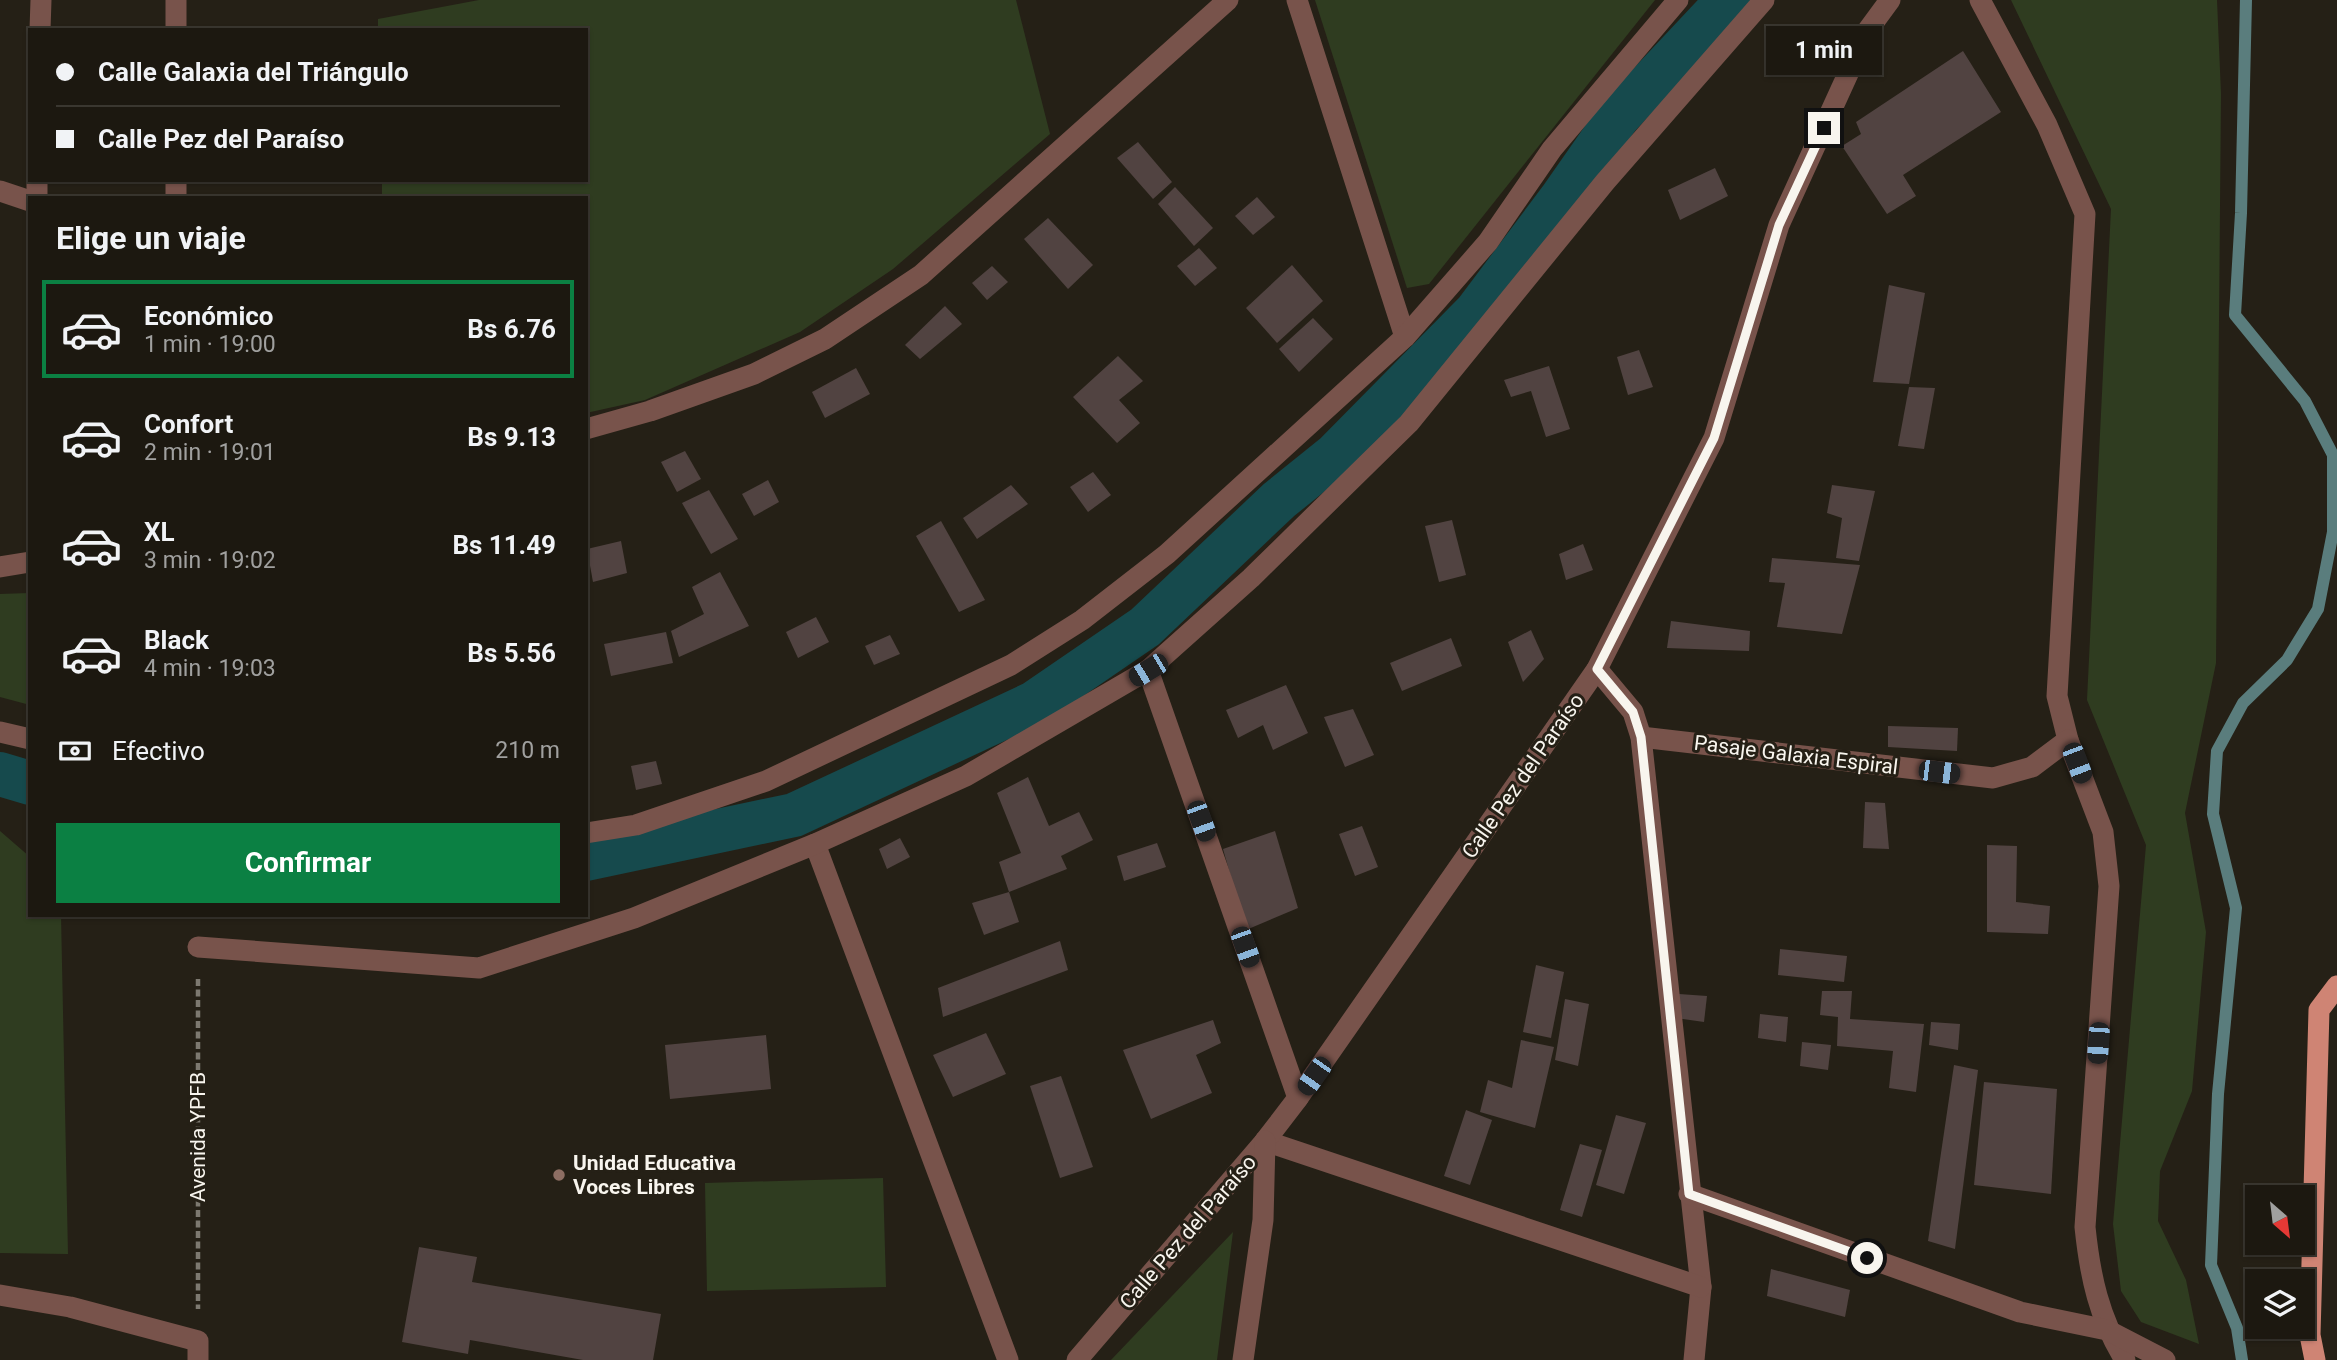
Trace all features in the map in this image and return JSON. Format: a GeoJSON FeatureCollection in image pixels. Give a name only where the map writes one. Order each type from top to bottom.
{"type":"FeatureCollection","features":[{"type":"Feature","properties":{"kind":"main road"},"geometry":{"type":"LineString","coordinates":[[2315,1360],[2310,1335],[2319,1010],[2337,986]]}},
{"type":"Feature","properties":{"kind":"street"},"geometry":{"type":"LineString","coordinates":[[40,28],[41,0]]}},
{"type":"Feature","properties":{"kind":"street"},"geometry":{"type":"LineString","coordinates":[[176,0],[176,28]]}},
{"type":"Feature","properties":{"kind":"street"},"geometry":{"type":"LineString","coordinates":[[588,428],[650,411],[754,374],[825,339],[922,275],[1228,0]]}},
{"type":"Feature","properties":{"kind":"street"},"geometry":{"type":"LineString","coordinates":[[1297,0],[1405,337]]}},
{"type":"Feature","properties":{"kind":"street"},"geometry":{"type":"LineString","coordinates":[[588,833],[636,825],[744,791],[855,742],[1011,665],[1082,620],[1167,554],[1405,337],[1488,242],[1552,149],[1678,0]]}},
{"type":"Feature","properties":{"kind":"street"},"geometry":{"type":"LineString","coordinates":[[198,947],[480,968],[635,918],[815,844],[839,830],[966,776],[1148,670],[1251,578],[1409,423],[1605,182],[1764,0]]}},
{"type":"Feature","properties":{"kind":"street","name":"Calle Pez del Paraíso"},"geometry":{"type":"LineString","coordinates":[[1077,1360],[1265,1141],[1298,1098],[1597,669],[1714,438],[1779,225],[1868,30],[1890,0]]}},
{"type":"Feature","properties":{"kind":"street"},"geometry":{"type":"LineString","coordinates":[[1980,0],[2047,125],[2085,214],[2057,696],[2068,740],[2103,832],[2109,886],[2085,1227],[2089,1272],[2106,1330],[2125,1360]]}},
{"type":"Feature","properties":{"kind":"street"},"geometry":{"type":"LineString","coordinates":[[0,191],[28,200]]}},
{"type":"Feature","properties":{"kind":"street"},"geometry":{"type":"LineString","coordinates":[[0,568],[28,562]]}},
{"type":"Feature","properties":{"kind":"street"},"geometry":{"type":"LineString","coordinates":[[1597,669],[1633,712],[1641,737],[1701,1287],[1694,1360]]}},
{"type":"Feature","properties":{"kind":"street"},"geometry":{"type":"LineString","coordinates":[[1148,670],[1298,1098]]}},
{"type":"Feature","properties":{"kind":"street"},"geometry":{"type":"LineString","coordinates":[[0,732],[28,739]]}},
{"type":"Feature","properties":{"kind":"street","name":"Pasaje Galaxia Espiral"},"geometry":{"type":"LineString","coordinates":[[1641,737],[1993,778],[2032,767],[2068,740]]}},
{"type":"Feature","properties":{"kind":"street"},"geometry":{"type":"LineString","coordinates":[[815,844],[1008,1360]]}},
{"type":"Feature","properties":{"kind":"street"},"geometry":{"type":"LineString","coordinates":[[1243,1360],[1263,1220],[1265,1141],[1701,1287]]}},
{"type":"Feature","properties":{"kind":"street"},"geometry":{"type":"LineString","coordinates":[[1689,1194],[2020,1312],[2106,1330],[2165,1360]]}},
{"type":"Feature","properties":{"kind":"street"},"geometry":{"type":"LineString","coordinates":[[0,1295],[69,1307],[198,1350]]}},
{"type":"Feature","properties":{"kind":"path","name":"Avenida YPFB"},"geometry":{"type":"LineString","coordinates":[[198,947],[198,1350]]}},
{"type":"Feature","properties":{"kind":"green space"},"geometry":{"type":"Polygon","coordinates":[[[479,0],[1016,0],[1050,134],[893,269],[800,332],[645,400],[588,413],[588,196],[382,196],[382,182],[588,182],[588,28],[378,28],[378,19],[479,0]]]}},
{"type":"Feature","properties":{"kind":"green space"},"geometry":{"type":"Polygon","coordinates":[[[1315,0],[1655,0],[1429,284],[1407,288],[1315,0]]]}},
{"type":"Feature","properties":{"kind":"green space"},"geometry":{"type":"Polygon","coordinates":[[[2011,0],[2217,0],[2221,94],[2216,663],[2185,813],[2206,932],[2192,1091],[2160,1171],[2158,1221],[2186,1280],[2199,1344],[2141,1322],[2121,1291],[2113,1224],[2146,845],[2087,700],[2111,209],[2011,0]]]}},
{"type":"Feature","properties":{"kind":"green space"},"geometry":{"type":"Polygon","coordinates":[[[28,593],[28,704],[0,697],[0,594],[28,593]]]}},
{"type":"Feature","properties":{"kind":"green space"},"geometry":{"type":"Polygon","coordinates":[[[0,831],[28,855],[28,917],[61,917],[68,1254],[0,1253],[0,831]]]}},
{"type":"Feature","properties":{"kind":"green space"},"geometry":{"type":"Polygon","coordinates":[[[883,1178],[886,1287],[707,1291],[705,1183],[883,1178]]]}},
{"type":"Feature","properties":{"kind":"green space"},"geometry":{"type":"Polygon","coordinates":[[[1233,1232],[1217,1360],[1111,1360],[1233,1232]]]}},
{"type":"Feature","properties":{"kind":"building"},"geometry":{"type":"Polygon","coordinates":[[[1963,51],[2001,112],[1903,175],[1916,196],[1887,214],[1842,146],[1861,134],[1856,122],[1963,51]]]}},
{"type":"Feature","properties":{"kind":"building"},"geometry":{"type":"Polygon","coordinates":[[[1138,142],[1172,182],[1153,199],[1117,158],[1138,142]]]}},
{"type":"Feature","properties":{"kind":"building"},"geometry":{"type":"Polygon","coordinates":[[[1715,168],[1728,196],[1680,220],[1668,190],[1715,168]]]}},
{"type":"Feature","properties":{"kind":"building"},"geometry":{"type":"Polygon","coordinates":[[[1175,187],[1213,228],[1194,246],[1158,204],[1175,187]]]}},
{"type":"Feature","properties":{"kind":"building"},"geometry":{"type":"Polygon","coordinates":[[[1257,197],[1275,217],[1253,235],[1235,216],[1257,197]]]}},
{"type":"Feature","properties":{"kind":"building"},"geometry":{"type":"Polygon","coordinates":[[[1048,218],[1093,265],[1068,289],[1024,239],[1048,218]]]}},
{"type":"Feature","properties":{"kind":"building"},"geometry":{"type":"Polygon","coordinates":[[[1199,248],[1217,268],[1195,286],[1177,266],[1199,248]]]}},
{"type":"Feature","properties":{"kind":"building"},"geometry":{"type":"Polygon","coordinates":[[[1292,265],[1323,301],[1277,343],[1246,308],[1292,265]]]}},
{"type":"Feature","properties":{"kind":"building"},"geometry":{"type":"Polygon","coordinates":[[[992,266],[1008,282],[987,300],[972,283],[992,266]]]}},
{"type":"Feature","properties":{"kind":"building"},"geometry":{"type":"Polygon","coordinates":[[[1889,285],[1925,293],[1909,384],[1873,382],[1889,285]]]}},
{"type":"Feature","properties":{"kind":"building"},"geometry":{"type":"Polygon","coordinates":[[[945,306],[962,324],[920,359],[905,345],[945,306]]]}},
{"type":"Feature","properties":{"kind":"building"},"geometry":{"type":"Polygon","coordinates":[[[1313,318],[1333,339],[1299,372],[1279,349],[1313,318]]]}},
{"type":"Feature","properties":{"kind":"building"},"geometry":{"type":"Polygon","coordinates":[[[1639,350],[1653,387],[1628,395],[1617,357],[1639,350]]]}},
{"type":"Feature","properties":{"kind":"building"},"geometry":{"type":"Polygon","coordinates":[[[1118,356],[1143,381],[1119,400],[1140,423],[1117,443],[1073,397],[1118,356]]]}},
{"type":"Feature","properties":{"kind":"building"},"geometry":{"type":"Polygon","coordinates":[[[1549,366],[1570,429],[1546,437],[1531,391],[1511,397],[1504,380],[1549,366]]]}},
{"type":"Feature","properties":{"kind":"building"},"geometry":{"type":"Polygon","coordinates":[[[856,368],[870,394],[825,418],[812,392],[856,368]]]}},
{"type":"Feature","properties":{"kind":"building"},"geometry":{"type":"Polygon","coordinates":[[[1909,387],[1935,388],[1924,449],[1898,446],[1909,387]]]}},
{"type":"Feature","properties":{"kind":"building"},"geometry":{"type":"Polygon","coordinates":[[[685,451],[701,479],[677,492],[661,462],[685,451]]]}},
{"type":"Feature","properties":{"kind":"building"},"geometry":{"type":"Polygon","coordinates":[[[1093,472],[1111,495],[1088,512],[1070,487],[1093,472]]]}},
{"type":"Feature","properties":{"kind":"building"},"geometry":{"type":"Polygon","coordinates":[[[768,480],[779,502],[754,516],[742,494],[768,480]]]}},
{"type":"Feature","properties":{"kind":"building"},"geometry":{"type":"Polygon","coordinates":[[[1011,485],[1028,504],[977,539],[963,518],[1011,485]]]}},
{"type":"Feature","properties":{"kind":"building"},"geometry":{"type":"Polygon","coordinates":[[[1832,485],[1875,491],[1859,561],[1836,558],[1842,518],[1827,513],[1832,485]]]}},
{"type":"Feature","properties":{"kind":"building"},"geometry":{"type":"Polygon","coordinates":[[[709,490],[738,539],[711,554],[682,503],[709,490]]]}},
{"type":"Feature","properties":{"kind":"building"},"geometry":{"type":"Polygon","coordinates":[[[1452,520],[1466,575],[1439,582],[1425,526],[1452,520]]]}},
{"type":"Feature","properties":{"kind":"building"},"geometry":{"type":"Polygon","coordinates":[[[941,521],[985,600],[959,612],[916,536],[941,521]]]}},
{"type":"Feature","properties":{"kind":"building"},"geometry":{"type":"Polygon","coordinates":[[[621,541],[627,573],[593,582],[588,549],[621,541]]]}},
{"type":"Feature","properties":{"kind":"building"},"geometry":{"type":"Polygon","coordinates":[[[1583,544],[1593,570],[1566,580],[1559,554],[1583,544]]]}},
{"type":"Feature","properties":{"kind":"building"},"geometry":{"type":"Polygon","coordinates":[[[1772,558],[1860,565],[1842,634],[1777,627],[1785,583],[1769,582],[1772,558]]]}},
{"type":"Feature","properties":{"kind":"building"},"geometry":{"type":"Polygon","coordinates":[[[720,572],[749,626],[679,657],[671,631],[704,614],[692,587],[720,572]]]}},
{"type":"Feature","properties":{"kind":"building"},"geometry":{"type":"Polygon","coordinates":[[[816,617],[829,642],[798,658],[786,632],[816,617]]]}},
{"type":"Feature","properties":{"kind":"building"},"geometry":{"type":"Polygon","coordinates":[[[1671,621],[1750,631],[1749,651],[1667,648],[1671,621]]]}},
{"type":"Feature","properties":{"kind":"building"},"geometry":{"type":"Polygon","coordinates":[[[1531,630],[1544,659],[1523,682],[1508,642],[1531,630]]]}},
{"type":"Feature","properties":{"kind":"building"},"geometry":{"type":"Polygon","coordinates":[[[666,632],[673,663],[611,676],[604,644],[666,632]]]}},
{"type":"Feature","properties":{"kind":"building"},"geometry":{"type":"Polygon","coordinates":[[[890,635],[900,654],[874,665],[865,646],[890,635]]]}},
{"type":"Feature","properties":{"kind":"building"},"geometry":{"type":"Polygon","coordinates":[[[1451,638],[1462,666],[1402,691],[1390,663],[1451,638]]]}},
{"type":"Feature","properties":{"kind":"building"},"geometry":{"type":"Polygon","coordinates":[[[1286,685],[1308,733],[1273,750],[1263,725],[1238,738],[1226,710],[1286,685]]]}},
{"type":"Feature","properties":{"kind":"building"},"geometry":{"type":"Polygon","coordinates":[[[1353,709],[1374,755],[1345,767],[1324,717],[1353,709]]]}},
{"type":"Feature","properties":{"kind":"building"},"geometry":{"type":"Polygon","coordinates":[[[1888,726],[1958,728],[1957,751],[1888,747],[1888,726]]]}},
{"type":"Feature","properties":{"kind":"building"},"geometry":{"type":"Polygon","coordinates":[[[656,761],[662,784],[636,790],[631,766],[656,761]]]}},
{"type":"Feature","properties":{"kind":"building"},"geometry":{"type":"Polygon","coordinates":[[[1028,777],[1049,826],[1079,812],[1093,840],[1061,856],[1067,869],[1009,892],[999,862],[1021,853],[997,793],[1028,777]]]}},
{"type":"Feature","properties":{"kind":"building"},"geometry":{"type":"Polygon","coordinates":[[[1865,802],[1885,803],[1889,849],[1863,848],[1865,802]]]}},
{"type":"Feature","properties":{"kind":"building"},"geometry":{"type":"Polygon","coordinates":[[[1362,826],[1378,867],[1355,876],[1339,834],[1362,826]]]}},
{"type":"Feature","properties":{"kind":"building"},"geometry":{"type":"Polygon","coordinates":[[[1275,831],[1298,908],[1246,930],[1223,849],[1275,831]]]}},
{"type":"Feature","properties":{"kind":"building"},"geometry":{"type":"Polygon","coordinates":[[[900,838],[910,857],[887,869],[879,849],[900,838]]]}},
{"type":"Feature","properties":{"kind":"building"},"geometry":{"type":"Polygon","coordinates":[[[1157,843],[1166,867],[1124,881],[1117,856],[1157,843]]]}},
{"type":"Feature","properties":{"kind":"building"},"geometry":{"type":"Polygon","coordinates":[[[1987,845],[2017,846],[2016,902],[2050,906],[2048,934],[1987,932],[1987,845]]]}},
{"type":"Feature","properties":{"kind":"building"},"geometry":{"type":"Polygon","coordinates":[[[1009,892],[1019,922],[984,935],[972,903],[1009,892]]]}},
{"type":"Feature","properties":{"kind":"building"},"geometry":{"type":"Polygon","coordinates":[[[1060,941],[1068,970],[943,1017],[938,988],[1060,941]]]}},
{"type":"Feature","properties":{"kind":"building"},"geometry":{"type":"Polygon","coordinates":[[[1780,949],[1847,956],[1844,982],[1778,975],[1780,949]]]}},
{"type":"Feature","properties":{"kind":"building"},"geometry":{"type":"Polygon","coordinates":[[[1536,965],[1564,972],[1551,1038],[1523,1032],[1536,965]]]}},
{"type":"Feature","properties":{"kind":"building"},"geometry":{"type":"Polygon","coordinates":[[[1822,991],[1852,991],[1850,1019],[1924,1024],[1916,1092],[1889,1088],[1893,1051],[1837,1046],[1838,1017],[1820,1015],[1822,991]]]}},
{"type":"Feature","properties":{"kind":"building"},"geometry":{"type":"Polygon","coordinates":[[[1679,994],[1707,996],[1704,1022],[1676,1018],[1679,994]]]}},
{"type":"Feature","properties":{"kind":"building"},"geometry":{"type":"Polygon","coordinates":[[[1565,999],[1589,1004],[1578,1066],[1555,1060],[1565,999]]]}},
{"type":"Feature","properties":{"kind":"building"},"geometry":{"type":"Polygon","coordinates":[[[1760,1014],[1788,1017],[1786,1042],[1758,1038],[1760,1014]]]}},
{"type":"Feature","properties":{"kind":"building"},"geometry":{"type":"Polygon","coordinates":[[[1213,1020],[1221,1043],[1196,1055],[1212,1093],[1151,1119],[1123,1050],[1213,1020]]]}},
{"type":"Feature","properties":{"kind":"building"},"geometry":{"type":"Polygon","coordinates":[[[1931,1022],[1960,1024],[1958,1050],[1929,1045],[1931,1022]]]}},
{"type":"Feature","properties":{"kind":"building"},"geometry":{"type":"Polygon","coordinates":[[[986,1033],[1006,1074],[953,1097],[933,1055],[986,1033]]]}},
{"type":"Feature","properties":{"kind":"building"},"geometry":{"type":"Polygon","coordinates":[[[766,1035],[771,1089],[670,1099],[665,1045],[766,1035]]]}},
{"type":"Feature","properties":{"kind":"building"},"geometry":{"type":"Polygon","coordinates":[[[1521,1040],[1554,1047],[1535,1128],[1480,1112],[1488,1080],[1512,1088],[1521,1040]]]}},
{"type":"Feature","properties":{"kind":"building"},"geometry":{"type":"Polygon","coordinates":[[[1802,1042],[1831,1045],[1828,1070],[1800,1066],[1802,1042]]]}},
{"type":"Feature","properties":{"kind":"building"},"geometry":{"type":"Polygon","coordinates":[[[1954,1065],[1978,1070],[1955,1249],[1928,1241],[1954,1065]]]}},
{"type":"Feature","properties":{"kind":"building"},"geometry":{"type":"Polygon","coordinates":[[[1061,1076],[1093,1167],[1060,1178],[1030,1086],[1061,1076]]]}},
{"type":"Feature","properties":{"kind":"building"},"geometry":{"type":"Polygon","coordinates":[[[1984,1082],[2057,1089],[2051,1194],[1974,1185],[1984,1082]]]}},
{"type":"Feature","properties":{"kind":"building"},"geometry":{"type":"Polygon","coordinates":[[[1466,1110],[1492,1120],[1470,1185],[1444,1176],[1466,1110]]]}},
{"type":"Feature","properties":{"kind":"building"},"geometry":{"type":"Polygon","coordinates":[[[1616,1115],[1646,1123],[1624,1194],[1596,1185],[1616,1115]]]}},
{"type":"Feature","properties":{"kind":"building"},"geometry":{"type":"Polygon","coordinates":[[[1580,1144],[1602,1150],[1582,1217],[1560,1210],[1580,1144]]]}},
{"type":"Feature","properties":{"kind":"building"},"geometry":{"type":"Polygon","coordinates":[[[419,1247],[477,1257],[472,1282],[661,1314],[653,1360],[583,1360],[470,1340],[468,1354],[402,1342],[419,1247]]]}},
{"type":"Feature","properties":{"kind":"building"},"geometry":{"type":"Polygon","coordinates":[[[1771,1269],[1850,1290],[1845,1317],[1767,1296],[1771,1269]]]}},
{"type":"Feature","properties":{"kind":"waterway"},"geometry":{"type":"LineString","coordinates":[[588,859],[794,815],[1034,703],[1145,627],[1279,500],[1336,454],[1476,312],[1618,117],[1728,0]]}},
{"type":"Feature","properties":{"kind":"waterway"},"geometry":{"type":"LineString","coordinates":[[2242,1360],[2237,1328],[2211,1265],[2218,1094],[2236,908],[2213,814],[2217,751],[2243,703],[2287,660],[2318,609],[2333,532],[2333,455],[2305,401],[2235,315],[2241,213],[2246,0]]}},
{"type":"Feature","properties":{"kind":"waterway"},"geometry":{"type":"LineString","coordinates":[[0,774],[28,782]]}},
{"type":"Feature","properties":{"kind":"place","name":"Unidad Educativa Voces Libres"},"geometry":{"type":"Point","coordinates":[559,1175]}},
{"type":"Feature","properties":{"kind":"route"},"geometry":{"type":"LineString","coordinates":[[1824,128],[1779,225],[1714,438],[1597,669],[1633,712],[1641,737],[1689,1194],[1867,1258]]}}]}
